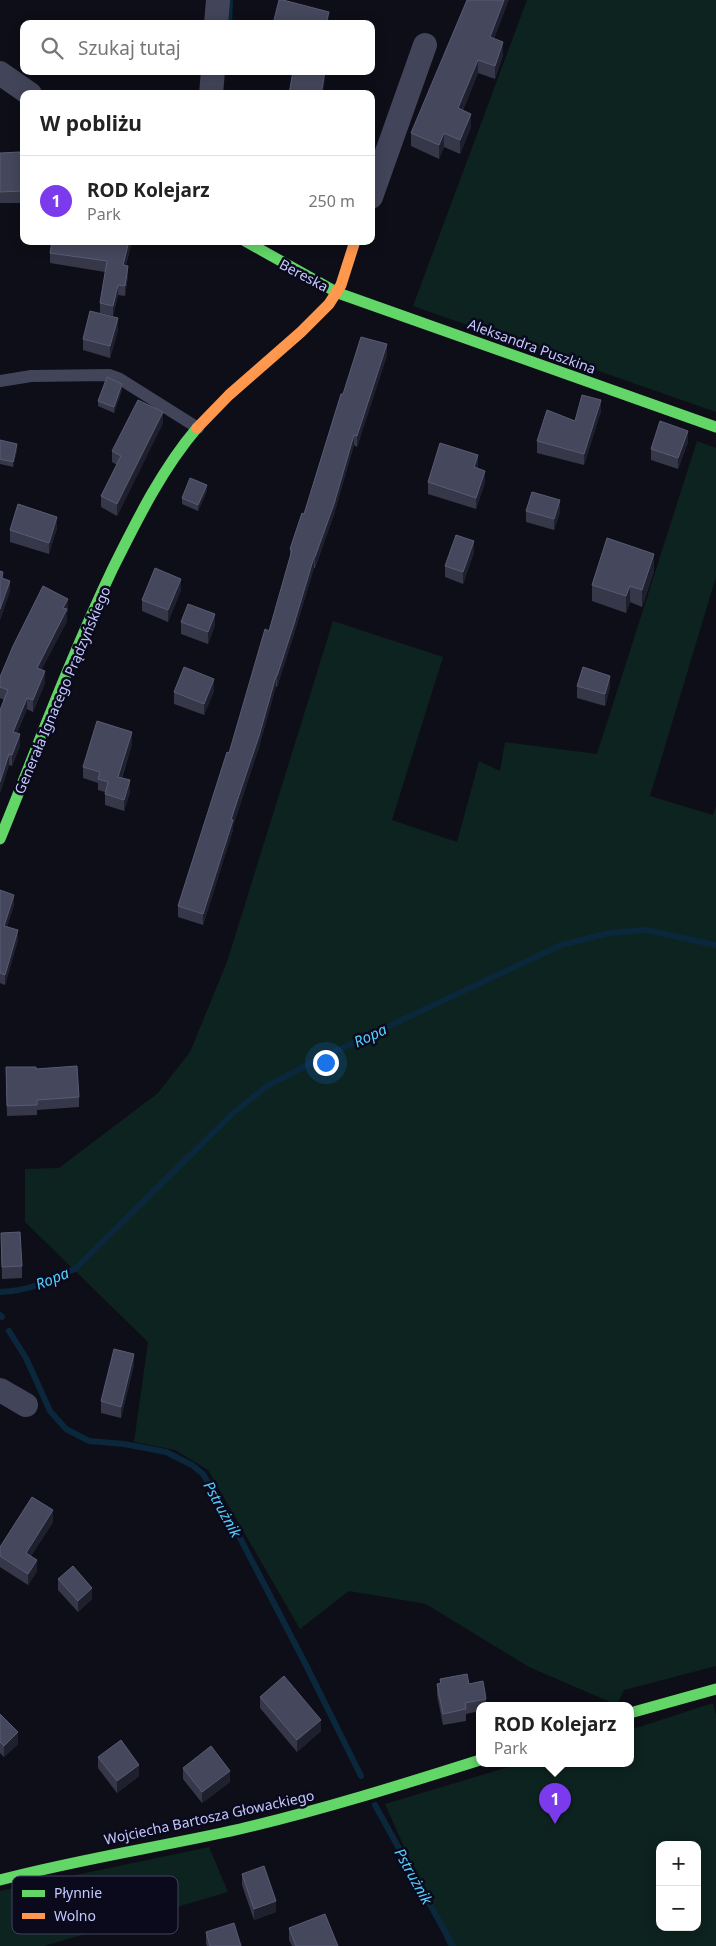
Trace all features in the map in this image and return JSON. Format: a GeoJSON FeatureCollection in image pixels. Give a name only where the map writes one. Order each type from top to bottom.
{"type":"FeatureCollection","features":[{"type":"Feature","properties":{"kind":"street"},"geometry":{"type":"LineString","coordinates":[[216,20],[218,0]]}},
{"type":"Feature","properties":{"kind":"street"},"geometry":{"type":"LineString","coordinates":[[375,186],[425,45]]}},
{"type":"Feature","properties":{"kind":"street"},"geometry":{"type":"LineString","coordinates":[[0,73],[24,90]]}},
{"type":"Feature","properties":{"kind":"street"},"geometry":{"type":"LineString","coordinates":[[211,90],[213,75]]}},
{"type":"Feature","properties":{"kind":"street","name":"Bereska"},"geometry":{"type":"LineString","coordinates":[[252,245],[338,293]]}},
{"type":"Feature","properties":{"kind":"street"},"geometry":{"type":"LineString","coordinates":[[338,293],[354,245]]}},
{"type":"Feature","properties":{"kind":"street","name":"Aleksandra Puszkina"},"geometry":{"type":"LineString","coordinates":[[338,293],[716,427]]}},
{"type":"Feature","properties":{"kind":"street","name":"Generała Ignacego Prądzyńskiego"},"geometry":{"type":"LineString","coordinates":[[0,839],[90,614],[152,493],[177,453],[198,428],[229,395],[313,322],[338,293]]}},
{"type":"Feature","properties":{"kind":"street"},"geometry":{"type":"LineString","coordinates":[[0,1390],[26,1404]]}},
{"type":"Feature","properties":{"kind":"street"},"geometry":{"type":"LineString","coordinates":[[634,1712],[716,1689]]}},
{"type":"Feature","properties":{"kind":"street","name":"Wojciecha Bartosza Głowackiego"},"geometry":{"type":"LineString","coordinates":[[14,1876],[43,1868],[273,1822],[476,1761]]}},
{"type":"Feature","properties":{"kind":"lane"},"geometry":{"type":"LineString","coordinates":[[0,381],[31,376],[109,375],[120,379],[198,428]]}},
{"type":"Feature","properties":{"kind":"green space"},"geometry":{"type":"Polygon","coordinates":[[[527,0],[716,0],[716,412],[413,306],[527,0]]]}},
{"type":"Feature","properties":{"kind":"green space"},"geometry":{"type":"Polygon","coordinates":[[[697,441],[716,448],[716,577],[650,796],[713,815],[716,806],[716,1666],[624,1690],[618,1702],[610,1702],[529,1667],[426,1604],[349,1591],[300,1629],[208,1470],[175,1450],[134,1442],[148,1342],[25,1222],[25,1169],[59,1168],[158,1093],[190,1052],[227,962],[333,621],[443,657],[392,820],[457,842],[479,761],[500,771],[505,742],[597,754],[697,441]]]}},
{"type":"Feature","properties":{"kind":"green space"},"geometry":{"type":"Polygon","coordinates":[[[713,1703],[716,1715],[716,1946],[448,1946],[385,1804],[509,1767],[634,1767],[634,1729],[713,1703]]]}},
{"type":"Feature","properties":{"kind":"green space"},"geometry":{"type":"Polygon","coordinates":[[[209,1847],[228,1892],[178,1907],[178,1876],[71,1876],[209,1847]]]}},
{"type":"Feature","properties":{"kind":"green space"},"geometry":{"type":"Polygon","coordinates":[[[12,1888],[12,1934],[85,1934],[44,1946],[0,1946],[0,1891],[12,1888]]]}},
{"type":"Feature","properties":{"kind":"building"},"geometry":{"type":"Polygon","coordinates":[[[279,0],[329,12],[327,20],[274,20],[279,0]]]}},
{"type":"Feature","properties":{"kind":"building"},"geometry":{"type":"Polygon","coordinates":[[[467,0],[504,0],[490,37],[503,42],[495,66],[478,60],[458,108],[471,114],[460,140],[444,133],[439,145],[411,133],[467,0]]]}},
{"type":"Feature","properties":{"kind":"building"},"geometry":{"type":"Polygon","coordinates":[[[292,75],[324,75],[322,90],[290,90],[292,75]]]}},
{"type":"Feature","properties":{"kind":"building"},"geometry":{"type":"Polygon","coordinates":[[[20,152],[20,191],[0,192],[0,153],[20,152]]]}},
{"type":"Feature","properties":{"kind":"building"},"geometry":{"type":"Polygon","coordinates":[[[51,245],[128,245],[123,265],[128,266],[125,286],[118,285],[113,306],[100,303],[107,261],[50,253],[51,245]]]}},
{"type":"Feature","properties":{"kind":"building"},"geometry":{"type":"Polygon","coordinates":[[[90,311],[118,318],[110,346],[83,339],[90,311]]]}},
{"type":"Feature","properties":{"kind":"building"},"geometry":{"type":"Polygon","coordinates":[[[361,337],[387,344],[357,436],[354,435],[334,504],[314,557],[203,914],[178,906],[227,752],[229,753],[265,629],[269,631],[292,550],[290,549],[302,513],[304,514],[341,394],[343,394],[361,337]]]}},
{"type":"Feature","properties":{"kind":"building"},"geometry":{"type":"Polygon","coordinates":[[[107,377],[122,384],[114,407],[98,401],[107,377]]]}},
{"type":"Feature","properties":{"kind":"building"},"geometry":{"type":"Polygon","coordinates":[[[582,395],[601,400],[584,454],[537,441],[547,410],[575,421],[582,395]]]}},
{"type":"Feature","properties":{"kind":"building"},"geometry":{"type":"Polygon","coordinates":[[[138,400],[163,412],[117,504],[101,496],[121,456],[112,451],[138,400]]]}},
{"type":"Feature","properties":{"kind":"building"},"geometry":{"type":"Polygon","coordinates":[[[660,421],[688,431],[678,458],[651,449],[660,421]]]}},
{"type":"Feature","properties":{"kind":"building"},"geometry":{"type":"Polygon","coordinates":[[[0,440],[17,444],[13,462],[0,459],[0,440]]]}},
{"type":"Feature","properties":{"kind":"building"},"geometry":{"type":"Polygon","coordinates":[[[440,443],[478,455],[474,467],[485,471],[476,498],[428,482],[440,443]]]}},
{"type":"Feature","properties":{"kind":"building"},"geometry":{"type":"Polygon","coordinates":[[[190,478],[207,485],[198,505],[182,498],[190,478]]]}},
{"type":"Feature","properties":{"kind":"building"},"geometry":{"type":"Polygon","coordinates":[[[532,492],[560,500],[554,519],[526,511],[532,492]]]}},
{"type":"Feature","properties":{"kind":"building"},"geometry":{"type":"Polygon","coordinates":[[[18,504],[57,517],[49,543],[10,530],[18,504]]]}},
{"type":"Feature","properties":{"kind":"building"},"geometry":{"type":"Polygon","coordinates":[[[456,535],[474,541],[463,572],[445,566],[456,535]]]}},
{"type":"Feature","properties":{"kind":"building"},"geometry":{"type":"Polygon","coordinates":[[[607,538],[654,554],[642,590],[630,586],[626,596],[592,585],[607,538]]]}},
{"type":"Feature","properties":{"kind":"building"},"geometry":{"type":"Polygon","coordinates":[[[155,568],[181,579],[168,610],[142,600],[155,568]]]}},
{"type":"Feature","properties":{"kind":"building"},"geometry":{"type":"Polygon","coordinates":[[[0,571],[3,572],[2,578],[10,581],[0,609],[0,571]]]}},
{"type":"Feature","properties":{"kind":"building"},"geometry":{"type":"Polygon","coordinates":[[[43,586],[68,599],[63,608],[67,609],[37,668],[45,671],[33,700],[27,698],[13,732],[20,734],[12,755],[9,754],[0,782],[0,710],[8,690],[0,687],[0,677],[43,586]]]}},
{"type":"Feature","properties":{"kind":"building"},"geometry":{"type":"Polygon","coordinates":[[[188,604],[215,614],[208,632],[181,622],[188,604]]]}},
{"type":"Feature","properties":{"kind":"building"},"geometry":{"type":"Polygon","coordinates":[[[184,667],[214,679],[204,704],[174,692],[184,667]]]}},
{"type":"Feature","properties":{"kind":"building"},"geometry":{"type":"Polygon","coordinates":[[[583,667],[610,676],[605,694],[577,686],[583,667]]]}},
{"type":"Feature","properties":{"kind":"building"},"geometry":{"type":"Polygon","coordinates":[[[97,721],[132,732],[118,777],[130,780],[124,800],[105,794],[108,782],[98,779],[100,772],[83,767],[97,721]]]}},
{"type":"Feature","properties":{"kind":"building"},"geometry":{"type":"Polygon","coordinates":[[[0,890],[14,895],[4,926],[18,930],[5,975],[0,973],[0,890]]]}},
{"type":"Feature","properties":{"kind":"building"},"geometry":{"type":"Polygon","coordinates":[[[77,1066],[79,1097],[37,1100],[37,1105],[7,1106],[6,1067],[36,1067],[36,1069],[77,1066]]]}},
{"type":"Feature","properties":{"kind":"building"},"geometry":{"type":"Polygon","coordinates":[[[20,1232],[22,1266],[2,1267],[1,1233],[20,1232]]]}},
{"type":"Feature","properties":{"kind":"building"},"geometry":{"type":"Polygon","coordinates":[[[114,1349],[134,1354],[121,1407],[101,1401],[114,1349]]]}},
{"type":"Feature","properties":{"kind":"building"},"geometry":{"type":"Polygon","coordinates":[[[32,1497],[53,1510],[26,1553],[37,1560],[28,1574],[0,1556],[0,1547],[32,1497]]]}},
{"type":"Feature","properties":{"kind":"building"},"geometry":{"type":"Polygon","coordinates":[[[73,1566],[92,1588],[78,1601],[58,1579],[73,1566]]]}},
{"type":"Feature","properties":{"kind":"building"},"geometry":{"type":"Polygon","coordinates":[[[467,1674],[469,1684],[483,1681],[486,1699],[465,1703],[466,1709],[443,1714],[437,1684],[441,1683],[440,1679],[467,1674]]]}},
{"type":"Feature","properties":{"kind":"building"},"geometry":{"type":"Polygon","coordinates":[[[284,1676],[321,1720],[297,1740],[260,1697],[284,1676]]]}},
{"type":"Feature","properties":{"kind":"building"},"geometry":{"type":"Polygon","coordinates":[[[0,1714],[18,1732],[4,1746],[0,1742],[0,1714]]]}},
{"type":"Feature","properties":{"kind":"building"},"geometry":{"type":"Polygon","coordinates":[[[121,1740],[139,1765],[117,1781],[98,1757],[121,1740]]]}},
{"type":"Feature","properties":{"kind":"building"},"geometry":{"type":"Polygon","coordinates":[[[211,1746],[230,1771],[202,1792],[183,1768],[211,1746]]]}},
{"type":"Feature","properties":{"kind":"building"},"geometry":{"type":"Polygon","coordinates":[[[264,1866],[276,1901],[254,1909],[242,1874],[264,1866]]]}},
{"type":"Feature","properties":{"kind":"building"},"geometry":{"type":"Polygon","coordinates":[[[325,1914],[338,1946],[296,1946],[289,1928],[325,1914]]]}},
{"type":"Feature","properties":{"kind":"building"},"geometry":{"type":"Polygon","coordinates":[[[234,1923],[241,1946],[210,1946],[206,1932],[234,1923]]]}},
{"type":"Feature","properties":{"kind":"waterway"},"geometry":{"type":"LineString","coordinates":[[229,20],[230,0]]}},
{"type":"Feature","properties":{"kind":"waterway","name":"Ropa"},"geometry":{"type":"LineString","coordinates":[[0,1292],[20,1290],[76,1268],[232,1114],[267,1086],[317,1060],[561,945],[609,933],[646,930],[716,945]]}},
{"type":"Feature","properties":{"kind":"waterway","name":"Pstrużnik"},"geometry":{"type":"LineString","coordinates":[[9,1331],[26,1358],[50,1411],[66,1429],[89,1441],[124,1444],[166,1452],[192,1465],[203,1474],[224,1507],[361,1776]]}},
{"type":"Feature","properties":{"kind":"waterway","name":"Pstrużnik"},"geometry":{"type":"LineString","coordinates":[[375,1805],[453,1946]]}},
{"type":"Feature","properties":{"kind":"traffic: fast"},"geometry":{"type":"LineString","coordinates":[[252,245],[338,293],[716,427]]}},
{"type":"Feature","properties":{"kind":"traffic: fast"},"geometry":{"type":"LineString","coordinates":[[0,839],[69,668],[113,568],[161,478],[172,460],[197,428]]}},
{"type":"Feature","properties":{"kind":"traffic: fast"},"geometry":{"type":"LineString","coordinates":[[634,1712],[716,1689]]}},
{"type":"Feature","properties":{"kind":"traffic: fast"},"geometry":{"type":"LineString","coordinates":[[17,1876],[270,1822],[361,1797],[476,1761]]}},
{"type":"Feature","properties":{"kind":"traffic: fast"},"geometry":{"type":"LineString","coordinates":[[0,1880],[12,1877]]}},
{"type":"Feature","properties":{"kind":"traffic: slow"},"geometry":{"type":"LineString","coordinates":[[197,428],[229,395],[301,332],[329,304],[341,285],[354,245]]}},
{"type":"Feature","properties":{"kind":"place","name":"ROD Kolejarz"},"geometry":{"type":"Point","coordinates":[555,1824]}}]}
